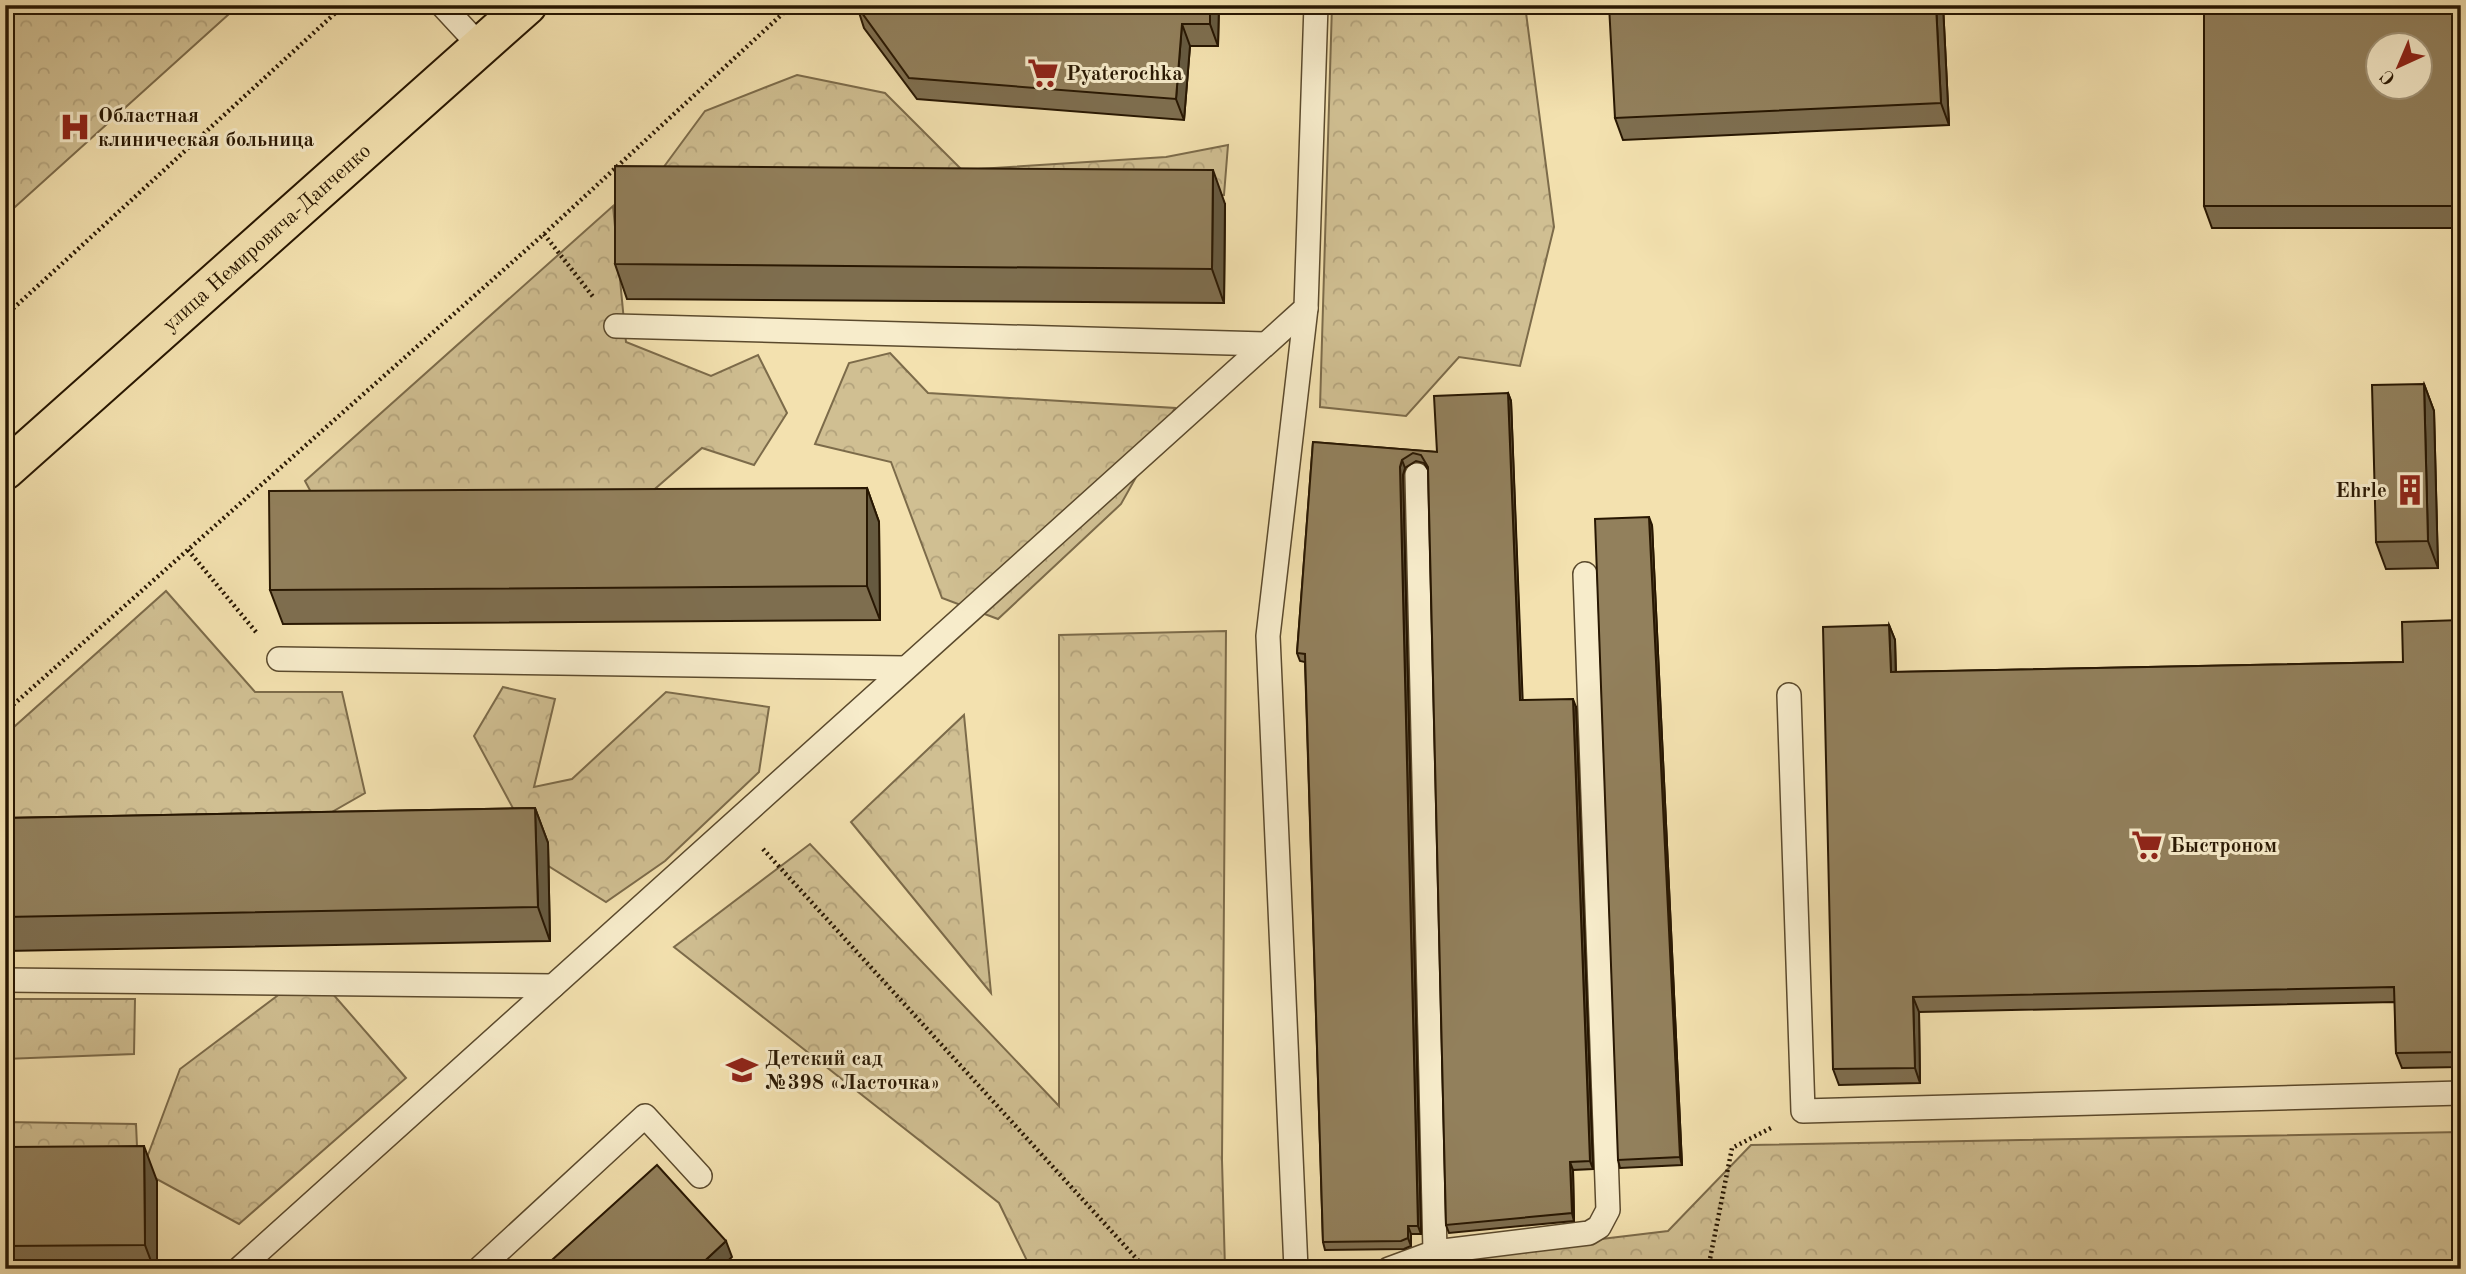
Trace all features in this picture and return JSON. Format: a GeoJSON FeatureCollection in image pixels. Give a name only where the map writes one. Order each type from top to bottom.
{"type":"FeatureCollection","features":[{"type":"Feature","properties":{"kind":"main road","name":"улица Немировича-Данченко"},"geometry":{"type":"LineString","coordinates":[[5,470],[527,5]]}},
{"type":"Feature","properties":{"kind":"lane"},"geometry":{"type":"LineString","coordinates":[[442,5],[481,47]]}},
{"type":"Feature","properties":{"kind":"lane"},"geometry":{"type":"LineString","coordinates":[[1296,1269],[1268,636],[1306,307],[1316,5]]}},
{"type":"Feature","properties":{"kind":"lane"},"geometry":{"type":"LineString","coordinates":[[239,1269],[1306,307]]}},
{"type":"Feature","properties":{"kind":"lane"},"geometry":{"type":"LineString","coordinates":[[616,326],[1265,344]]}},
{"type":"Feature","properties":{"kind":"lane"},"geometry":{"type":"LineString","coordinates":[[1417,475],[1435,1252]]}},
{"type":"Feature","properties":{"kind":"lane"},"geometry":{"type":"LineString","coordinates":[[1389,1269],[1435,1252],[1573,1237],[1600,1227],[1608,1210],[1585,574]]}},
{"type":"Feature","properties":{"kind":"lane"},"geometry":{"type":"LineString","coordinates":[[279,659],[905,668]]}},
{"type":"Feature","properties":{"kind":"lane"},"geometry":{"type":"LineString","coordinates":[[1789,695],[1803,1111],[2461,1093]]}},
{"type":"Feature","properties":{"kind":"lane"},"geometry":{"type":"LineString","coordinates":[[5,980],[553,986]]}},
{"type":"Feature","properties":{"kind":"lane"},"geometry":{"type":"LineString","coordinates":[[479,1269],[645,1116],[700,1176]]}},
{"type":"Feature","properties":{"kind":"path"},"geometry":{"type":"LineString","coordinates":[[5,316],[344,5]]}},
{"type":"Feature","properties":{"kind":"path"},"geometry":{"type":"LineString","coordinates":[[5,712],[544,234],[792,5]]}},
{"type":"Feature","properties":{"kind":"path"},"geometry":{"type":"LineString","coordinates":[[544,234],[616,326]]}},
{"type":"Feature","properties":{"kind":"path"},"geometry":{"type":"LineString","coordinates":[[188,550],[279,659]]}},
{"type":"Feature","properties":{"kind":"path"},"geometry":{"type":"LineString","coordinates":[[736,820],[1146,1269]]}},
{"type":"Feature","properties":{"kind":"path"},"geometry":{"type":"LineString","coordinates":[[1708,1269],[1732,1148],[1803,1111]]}},
{"type":"Feature","properties":{"kind":"green space","name":"Областная клиническая больница"},"geometry":{"type":"Polygon","coordinates":[[[5,5],[239,5],[5,216],[5,5]]]}},
{"type":"Feature","properties":{"kind":"green space"},"geometry":{"type":"Polygon","coordinates":[[[1332,5],[1525,5],[1554,227],[1520,366],[1459,357],[1406,416],[1320,407],[1332,5]]]}},
{"type":"Feature","properties":{"kind":"green space"},"geometry":{"type":"Polygon","coordinates":[[[797,75],[885,93],[962,170],[1166,157],[1228,145],[1224,195],[649,187],[705,111],[797,75]]]}},
{"type":"Feature","properties":{"kind":"green space"},"geometry":{"type":"Polygon","coordinates":[[[613,206],[626,342],[711,376],[758,355],[787,413],[754,465],[702,448],[641,501],[327,522],[305,481],[613,206]]]}},
{"type":"Feature","properties":{"kind":"green space"},"geometry":{"type":"Polygon","coordinates":[[[890,353],[928,393],[1175,408],[1121,504],[998,619],[942,598],[891,462],[815,444],[849,363],[890,353]]]}},
{"type":"Feature","properties":{"kind":"green space"},"geometry":{"type":"Polygon","coordinates":[[[166,591],[255,692],[342,692],[365,793],[276,844],[5,823],[5,735],[166,591]]]}},
{"type":"Feature","properties":{"kind":"green space"},"geometry":{"type":"Polygon","coordinates":[[[1226,631],[1222,1160],[1225,1269],[1031,1269],[999,1203],[674,947],[810,844],[1059,1106],[1059,635],[1226,631]]]}},
{"type":"Feature","properties":{"kind":"green space"},"geometry":{"type":"Polygon","coordinates":[[[503,687],[555,699],[534,787],[572,779],[666,692],[769,707],[759,772],[665,861],[606,902],[542,862],[474,736],[503,687]]]}},
{"type":"Feature","properties":{"kind":"green space"},"geometry":{"type":"Polygon","coordinates":[[[964,715],[991,993],[851,822],[964,715]]]}},
{"type":"Feature","properties":{"kind":"green space"},"geometry":{"type":"Polygon","coordinates":[[[285,990],[332,993],[406,1078],[239,1224],[142,1171],[180,1069],[285,990]]]}},
{"type":"Feature","properties":{"kind":"green space"},"geometry":{"type":"Polygon","coordinates":[[[5,999],[135,999],[134,1054],[5,1059],[5,999]]]}},
{"type":"Feature","properties":{"kind":"green space"},"geometry":{"type":"Polygon","coordinates":[[[5,1122],[136,1124],[138,1169],[5,1170],[5,1122]]]}},
{"type":"Feature","properties":{"kind":"green space"},"geometry":{"type":"Polygon","coordinates":[[[2461,1132],[2461,1269],[1449,1269],[1450,1257],[1668,1231],[1751,1145],[2461,1132]]]}},
{"type":"Feature","properties":{"kind":"building","name":"Pyaterochka"},"geometry":{"type":"Polygon","coordinates":[[[858,5],[1210,5],[1210,24],[1182,24],[1176,99],[909,78],[858,5]]]}},
{"type":"Feature","properties":{"kind":"building"},"geometry":{"type":"Polygon","coordinates":[[[1609,5],[1936,5],[1941,103],[1615,118],[1609,5]]]}},
{"type":"Feature","properties":{"kind":"building"},"geometry":{"type":"Polygon","coordinates":[[[2204,5],[2461,5],[2461,206],[2204,206],[2204,5]]]}},
{"type":"Feature","properties":{"kind":"building"},"geometry":{"type":"Polygon","coordinates":[[[615,166],[1213,170],[1212,269],[615,264],[615,166]]]}},
{"type":"Feature","properties":{"kind":"building","name":"Ehrle"},"geometry":{"type":"Polygon","coordinates":[[[2424,384],[2428,541],[2376,542],[2372,385],[2424,384]]]}},
{"type":"Feature","properties":{"kind":"building"},"geometry":{"type":"Polygon","coordinates":[[[1508,393],[1520,700],[1573,699],[1590,1161],[1570,1162],[1572,1213],[1446,1225],[1428,467],[1421,455],[1413,453],[1402,460],[1400,467],[1418,1226],[1408,1226],[1408,1238],[1401,1241],[1323,1242],[1305,654],[1297,653],[1313,442],[1437,452],[1434,396],[1508,393]]]}},
{"type":"Feature","properties":{"kind":"building"},"geometry":{"type":"Polygon","coordinates":[[[867,488],[867,586],[270,590],[269,491],[867,488]]]}},
{"type":"Feature","properties":{"kind":"building"},"geometry":{"type":"Polygon","coordinates":[[[1649,517],[1680,1157],[1618,1160],[1595,519],[1649,517]]]}},
{"type":"Feature","properties":{"kind":"building","name":"Быстроном"},"geometry":{"type":"Polygon","coordinates":[[[2461,620],[2461,1052],[2396,1053],[2394,987],[1913,997],[1915,1068],[1833,1069],[1823,627],[1889,625],[1891,672],[2403,662],[2402,622],[2461,620]]]}},
{"type":"Feature","properties":{"kind":"building"},"geometry":{"type":"Polygon","coordinates":[[[535,808],[538,907],[5,917],[5,818],[535,808]]]}},
{"type":"Feature","properties":{"kind":"building"},"geometry":{"type":"Polygon","coordinates":[[[144,1146],[145,1245],[5,1246],[5,1147],[144,1146]]]}},
{"type":"Feature","properties":{"kind":"building"},"geometry":{"type":"Polygon","coordinates":[[[657,1165],[726,1241],[696,1269],[542,1269],[657,1165]]]}},
{"type":"Feature","properties":{"kind":"place","name":"Pyaterochka"},"geometry":{"type":"Point","coordinates":[1043,73]}},
{"type":"Feature","properties":{"kind":"place","name":"Областная клиническая больница"},"geometry":{"type":"Point","coordinates":[75,127]}},
{"type":"Feature","properties":{"kind":"place","name":"Ehrle"},"geometry":{"type":"Point","coordinates":[2410,490]}},
{"type":"Feature","properties":{"kind":"place","name":"Быстроном"},"geometry":{"type":"Point","coordinates":[2147,845]}},
{"type":"Feature","properties":{"kind":"place","name":"Детский сад №398 «Ласточка»"},"geometry":{"type":"Point","coordinates":[742,1070]}}]}
